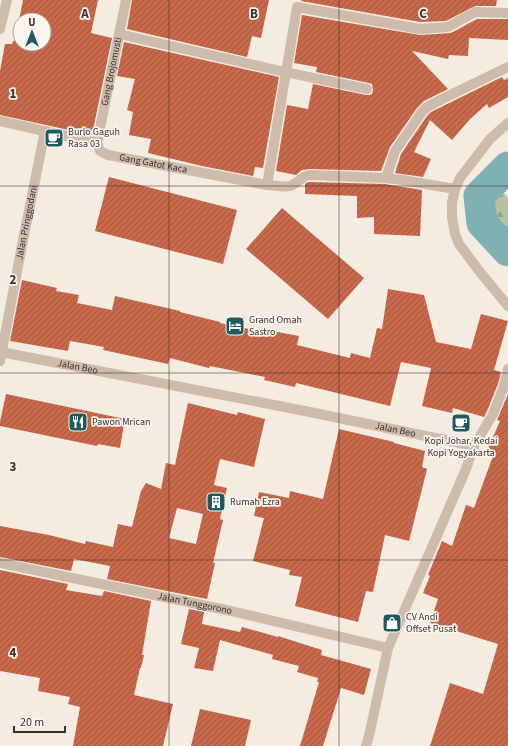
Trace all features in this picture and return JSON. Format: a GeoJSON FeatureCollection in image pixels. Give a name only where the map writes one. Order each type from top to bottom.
{"type":"FeatureCollection","features":[{"type":"Feature","properties":{"kind":"street"},"geometry":{"type":"LineString","coordinates":[[0,29],[6,0]]}},
{"type":"Feature","properties":{"kind":"street","name":"Gang Brojomusti"},"geometry":{"type":"LineString","coordinates":[[97,143],[126,0]]}},
{"type":"Feature","properties":{"kind":"street"},"geometry":{"type":"LineString","coordinates":[[267,185],[297,7],[420,29],[448,27],[475,12],[508,13]]}},
{"type":"Feature","properties":{"kind":"street"},"geometry":{"type":"LineString","coordinates":[[119,34],[367,89]]}},
{"type":"Feature","properties":{"kind":"street"},"geometry":{"type":"LineString","coordinates":[[386,178],[395,151],[427,107],[508,67]]}},
{"type":"Feature","properties":{"kind":"street"},"geometry":{"type":"LineString","coordinates":[[0,121],[97,143]]}},
{"type":"Feature","properties":{"kind":"street"},"geometry":{"type":"LineString","coordinates":[[508,123],[490,138],[460,178],[455,189],[452,203],[452,217],[455,234],[459,244],[508,306]]}},
{"type":"Feature","properties":{"kind":"street","name":"Jalan Pringgodani"},"geometry":{"type":"LineString","coordinates":[[1,356],[23,240],[46,132]]}},
{"type":"Feature","properties":{"kind":"street","name":"Gang Gatot Kaca"},"geometry":{"type":"LineString","coordinates":[[97,143],[100,151],[108,155],[267,185],[285,187],[290,186],[306,175],[310,175],[386,178],[455,189]]}},
{"type":"Feature","properties":{"kind":"street","name":"Jalan Beo"},"geometry":{"type":"LineString","coordinates":[[1,356],[312,412],[474,446]]}},
{"type":"Feature","properties":{"kind":"street"},"geometry":{"type":"LineString","coordinates":[[366,746],[388,648],[466,469],[474,446],[493,414],[504,386],[508,369]]}},
{"type":"Feature","properties":{"kind":"street","name":"Jalan Tunggorono"},"geometry":{"type":"LineString","coordinates":[[0,563],[231,611],[388,648]]}},
{"type":"Feature","properties":{"kind":"green space"},"geometry":{"type":"Polygon","coordinates":[[[474,180],[496,188],[508,197],[508,254],[472,211],[468,195],[474,180]]]}},
{"type":"Feature","properties":{"kind":"building"},"geometry":{"type":"Polygon","coordinates":[[[23,0],[98,0],[91,33],[112,38],[92,135],[0,115],[0,71],[5,44],[12,44],[12,52],[52,52],[52,12],[21,12],[23,0]]]}},
{"type":"Feature","properties":{"kind":"building"},"geometry":{"type":"Polygon","coordinates":[[[132,0],[269,0],[261,38],[252,36],[247,57],[127,29],[132,0]]]}},
{"type":"Feature","properties":{"kind":"building"},"geometry":{"type":"Polygon","coordinates":[[[497,0],[496,6],[475,6],[446,21],[420,22],[301,1],[497,0]]]}},
{"type":"Feature","properties":{"kind":"building"},"geometry":{"type":"Polygon","coordinates":[[[302,15],[420,35],[451,33],[477,19],[508,19],[508,40],[469,38],[468,56],[449,55],[448,59],[412,51],[448,89],[424,101],[417,108],[390,147],[381,171],[310,169],[302,170],[296,175],[276,171],[287,105],[308,109],[313,84],[366,95],[372,94],[373,90],[372,84],[316,72],[317,67],[294,63],[302,15]]]}},
{"type":"Feature","properties":{"kind":"building"},"geometry":{"type":"Polygon","coordinates":[[[124,42],[279,77],[263,168],[255,167],[253,176],[148,153],[151,139],[129,135],[133,112],[127,110],[135,79],[117,76],[124,42]]]}},
{"type":"Feature","properties":{"kind":"building"},"geometry":{"type":"Polygon","coordinates":[[[502,77],[504,80],[508,78],[508,97],[489,108],[487,104],[470,119],[452,140],[430,120],[414,152],[431,159],[423,177],[395,173],[401,154],[431,112],[502,77]]]}},
{"type":"Feature","properties":{"kind":"building"},"geometry":{"type":"Polygon","coordinates":[[[109,177],[237,210],[223,264],[95,231],[109,177]]]}},
{"type":"Feature","properties":{"kind":"building"},"geometry":{"type":"Polygon","coordinates":[[[308,182],[385,184],[422,190],[420,236],[374,234],[374,217],[357,218],[357,196],[305,194],[305,184],[308,182]]]}},
{"type":"Feature","properties":{"kind":"building"},"geometry":{"type":"Polygon","coordinates":[[[282,208],[364,278],[328,319],[246,249],[282,208]]]}},
{"type":"Feature","properties":{"kind":"building"},"geometry":{"type":"Polygon","coordinates":[[[22,280],[57,288],[56,291],[79,295],[77,303],[112,310],[115,296],[180,311],[220,323],[272,334],[272,331],[299,336],[297,345],[350,358],[351,353],[370,358],[377,328],[382,329],[388,289],[424,295],[436,342],[471,349],[481,314],[508,321],[494,370],[501,372],[498,384],[484,417],[453,408],[452,413],[422,406],[431,368],[401,362],[390,406],[296,383],[295,387],[264,380],[265,377],[210,366],[209,368],[170,358],[168,364],[103,350],[104,347],[70,341],[68,351],[10,341],[22,280]]]}},
{"type":"Feature","properties":{"kind":"building"},"geometry":{"type":"Polygon","coordinates":[[[6,394],[125,419],[120,448],[98,444],[97,446],[0,426],[6,394]]]}},
{"type":"Feature","properties":{"kind":"building"},"geometry":{"type":"Polygon","coordinates":[[[508,394],[508,746],[430,746],[450,683],[483,694],[498,644],[430,623],[438,599],[423,593],[430,576],[428,575],[442,541],[452,546],[466,505],[474,508],[493,456],[486,453],[500,421],[497,420],[508,394]]]}},
{"type":"Feature","properties":{"kind":"building"},"geometry":{"type":"Polygon","coordinates":[[[188,403],[237,415],[238,412],[265,419],[254,467],[220,459],[214,485],[227,488],[220,519],[223,520],[213,563],[215,563],[207,599],[107,579],[110,566],[74,559],[71,571],[0,557],[0,526],[49,535],[85,544],[86,541],[113,547],[118,524],[132,527],[141,491],[146,483],[161,489],[166,463],[175,465],[188,403]],[[177,508],[169,538],[196,544],[203,514],[177,508]]]}},
{"type":"Feature","properties":{"kind":"building"},"geometry":{"type":"Polygon","coordinates":[[[339,429],[425,451],[422,467],[427,469],[409,541],[385,535],[373,592],[366,591],[358,622],[295,606],[302,577],[289,575],[290,570],[253,561],[264,518],[254,516],[259,492],[289,498],[290,491],[323,499],[339,429]]]}},
{"type":"Feature","properties":{"kind":"building"},"geometry":{"type":"Polygon","coordinates":[[[0,570],[68,584],[66,590],[102,596],[104,591],[151,601],[142,655],[144,655],[134,695],[173,704],[163,746],[73,746],[80,707],[68,704],[70,697],[38,691],[40,678],[0,671],[0,570]]]}},
{"type":"Feature","properties":{"kind":"building"},"geometry":{"type":"Polygon","coordinates":[[[189,609],[204,612],[202,624],[240,632],[242,627],[278,636],[322,650],[321,655],[371,669],[364,695],[341,688],[323,746],[300,746],[319,682],[317,682],[318,678],[297,672],[299,666],[272,659],[273,655],[220,640],[213,671],[194,668],[199,648],[181,644],[189,609]]]}},
{"type":"Feature","properties":{"kind":"building"},"geometry":{"type":"Polygon","coordinates":[[[200,709],[251,720],[245,746],[191,746],[200,709]]]}},
{"type":"Feature","properties":{"kind":"waterway"},"geometry":{"type":"LineString","coordinates":[[508,167],[479,196],[482,223],[508,251]]}},
{"type":"Feature","properties":{"kind":"place","name":"Burlo Gaguh Rasa 03"},"geometry":{"type":"Point","coordinates":[54,138]}},
{"type":"Feature","properties":{"kind":"place","name":"Grand Omah Sastro"},"geometry":{"type":"Point","coordinates":[235,326]}},
{"type":"Feature","properties":{"kind":"place","name":"Pawon Mrican"},"geometry":{"type":"Point","coordinates":[78,422]}},
{"type":"Feature","properties":{"kind":"place","name":"Kopi Johar, Kedai Kopi Yogyakarta"},"geometry":{"type":"Point","coordinates":[461,423]}},
{"type":"Feature","properties":{"kind":"place","name":"Rumah Ezra"},"geometry":{"type":"Point","coordinates":[216,502]}},
{"type":"Feature","properties":{"kind":"place","name":"CV Andi Offset Pusat"},"geometry":{"type":"Point","coordinates":[392,623]}}]}
